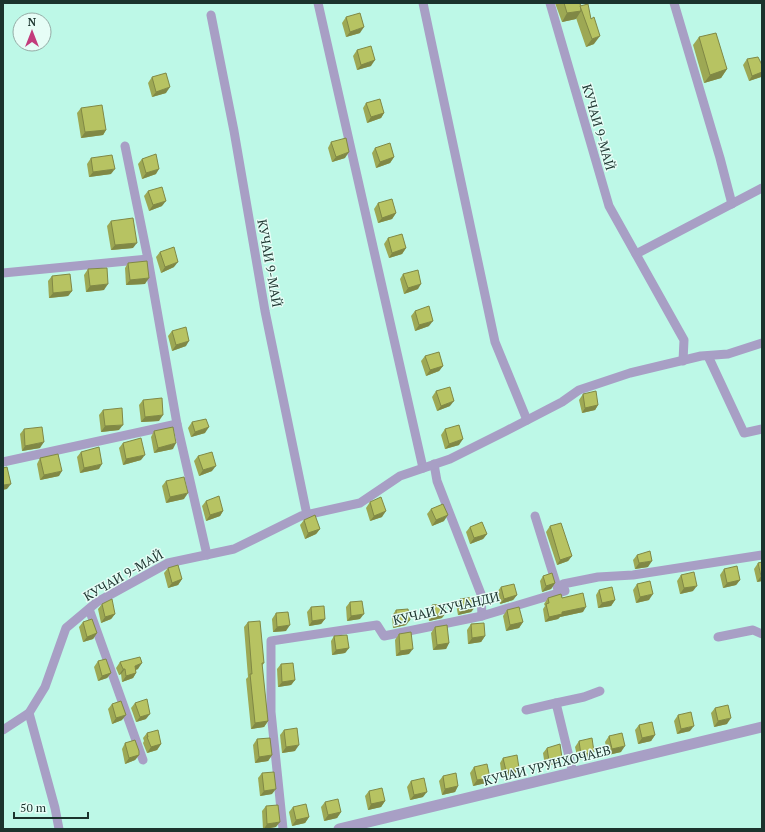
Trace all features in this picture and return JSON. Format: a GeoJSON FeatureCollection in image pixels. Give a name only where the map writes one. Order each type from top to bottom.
{"type":"FeatureCollection","features":[{"type":"Feature","properties":{"kind":"street"},"geometry":{"type":"LineString","coordinates":[[318,3],[423,468]]}},
{"type":"Feature","properties":{"kind":"street"},"geometry":{"type":"LineString","coordinates":[[423,3],[495,342],[527,420]]}},
{"type":"Feature","properties":{"kind":"street","name":"КУЧАИ 9-МАЙ"},"geometry":{"type":"LineString","coordinates":[[550,3],[609,206],[684,340],[683,360]]}},
{"type":"Feature","properties":{"kind":"street"},"geometry":{"type":"LineString","coordinates":[[674,3],[720,158],[732,204]]}},
{"type":"Feature","properties":{"kind":"street","name":"КУЧАИ 9-МАЙ"},"geometry":{"type":"LineString","coordinates":[[211,15],[234,131],[265,311],[307,515]]}},
{"type":"Feature","properties":{"kind":"street"},"geometry":{"type":"LineString","coordinates":[[125,146],[148,259],[177,424],[207,554]]}},
{"type":"Feature","properties":{"kind":"street"},"geometry":{"type":"LineString","coordinates":[[636,254],[762,188]]}},
{"type":"Feature","properties":{"kind":"street"},"geometry":{"type":"LineString","coordinates":[[3,273],[148,259]]}},
{"type":"Feature","properties":{"kind":"street","name":"КУЧАИ 9-МАЙ"},"geometry":{"type":"LineString","coordinates":[[29,713],[45,687],[66,628],[96,602],[168,563],[234,549],[300,516],[360,503],[400,476],[450,459],[562,402],[579,390],[630,373],[683,360],[728,354],[762,343]]}},
{"type":"Feature","properties":{"kind":"street"},"geometry":{"type":"LineString","coordinates":[[708,356],[744,433],[762,429]]}},
{"type":"Feature","properties":{"kind":"street"},"geometry":{"type":"LineString","coordinates":[[3,462],[177,424]]}},
{"type":"Feature","properties":{"kind":"street"},"geometry":{"type":"LineString","coordinates":[[434,464],[437,482],[481,594],[482,616]]}},
{"type":"Feature","properties":{"kind":"street"},"geometry":{"type":"LineString","coordinates":[[535,516],[559,593]]}},
{"type":"Feature","properties":{"kind":"street","name":"КУЧАИ ХУЧАНДИ"},"geometry":{"type":"LineString","coordinates":[[283,829],[271,712],[271,641],[377,625],[384,636],[482,616],[565,591],[563,584],[598,577],[633,576],[762,555]]}},
{"type":"Feature","properties":{"kind":"street"},"geometry":{"type":"LineString","coordinates":[[89,608],[143,760]]}},
{"type":"Feature","properties":{"kind":"street"},"geometry":{"type":"LineString","coordinates":[[718,637],[753,630],[762,634]]}},
{"type":"Feature","properties":{"kind":"street"},"geometry":{"type":"LineString","coordinates":[[526,710],[584,697],[600,691]]}},
{"type":"Feature","properties":{"kind":"street"},"geometry":{"type":"LineString","coordinates":[[556,703],[573,773]]}},
{"type":"Feature","properties":{"kind":"street"},"geometry":{"type":"LineString","coordinates":[[3,730],[29,713],[55,808],[59,829]]}},
{"type":"Feature","properties":{"kind":"street","name":"КУЧАИ УРУНХОЧАЕВ"},"geometry":{"type":"LineString","coordinates":[[339,829],[762,727]]}},
{"type":"Feature","properties":{"kind":"building"},"geometry":{"type":"Polygon","coordinates":[[[564,3],[580,3],[581,11],[567,13],[564,3]]]}},
{"type":"Feature","properties":{"kind":"building"},"geometry":{"type":"Polygon","coordinates":[[[588,4],[591,19],[594,17],[600,36],[592,39],[580,6],[588,4]]]}},
{"type":"Feature","properties":{"kind":"building"},"geometry":{"type":"Polygon","coordinates":[[[360,13],[364,27],[350,32],[346,17],[360,13]]]}},
{"type":"Feature","properties":{"kind":"building"},"geometry":{"type":"Polygon","coordinates":[[[716,33],[727,69],[710,75],[699,37],[716,33]]]}},
{"type":"Feature","properties":{"kind":"building"},"geometry":{"type":"Polygon","coordinates":[[[371,46],[375,60],[361,65],[357,50],[371,46]]]}},
{"type":"Feature","properties":{"kind":"building"},"geometry":{"type":"Polygon","coordinates":[[[758,57],[762,65],[762,72],[752,76],[747,59],[758,57]]]}},
{"type":"Feature","properties":{"kind":"building"},"geometry":{"type":"Polygon","coordinates":[[[166,73],[170,87],[156,92],[152,77],[166,73]]]}},
{"type":"Feature","properties":{"kind":"building"},"geometry":{"type":"Polygon","coordinates":[[[380,99],[384,113],[371,117],[366,103],[380,99]]]}},
{"type":"Feature","properties":{"kind":"building"},"geometry":{"type":"Polygon","coordinates":[[[102,105],[106,130],[85,132],[81,108],[102,105]]]}},
{"type":"Feature","properties":{"kind":"building"},"geometry":{"type":"Polygon","coordinates":[[[346,138],[349,152],[336,157],[331,142],[346,138]]]}},
{"type":"Feature","properties":{"kind":"building"},"geometry":{"type":"Polygon","coordinates":[[[390,143],[394,157],[380,162],[375,148],[390,143]]]}},
{"type":"Feature","properties":{"kind":"building"},"geometry":{"type":"Polygon","coordinates":[[[156,154],[159,169],[146,173],[142,159],[156,154]]]}},
{"type":"Feature","properties":{"kind":"building"},"geometry":{"type":"Polygon","coordinates":[[[112,155],[115,169],[93,172],[91,158],[112,155]]]}},
{"type":"Feature","properties":{"kind":"building"},"geometry":{"type":"Polygon","coordinates":[[[162,187],[166,201],[153,205],[148,191],[162,187]]]}},
{"type":"Feature","properties":{"kind":"building"},"geometry":{"type":"Polygon","coordinates":[[[392,199],[396,213],[382,218],[378,203],[392,199]]]}},
{"type":"Feature","properties":{"kind":"building"},"geometry":{"type":"Polygon","coordinates":[[[133,218],[137,243],[115,245],[111,221],[133,218]]]}},
{"type":"Feature","properties":{"kind":"building"},"geometry":{"type":"Polygon","coordinates":[[[402,234],[406,248],[392,253],[388,238],[402,234]]]}},
{"type":"Feature","properties":{"kind":"building"},"geometry":{"type":"Polygon","coordinates":[[[174,247],[178,262],[165,267],[160,252],[174,247]]]}},
{"type":"Feature","properties":{"kind":"building"},"geometry":{"type":"Polygon","coordinates":[[[147,261],[149,278],[130,280],[128,263],[147,261]]]}},
{"type":"Feature","properties":{"kind":"building"},"geometry":{"type":"Polygon","coordinates":[[[107,268],[108,284],[90,286],[88,269],[107,268]]]}},
{"type":"Feature","properties":{"kind":"building"},"geometry":{"type":"Polygon","coordinates":[[[418,270],[421,284],[408,288],[403,274],[418,270]]]}},
{"type":"Feature","properties":{"kind":"building"},"geometry":{"type":"Polygon","coordinates":[[[70,274],[72,291],[53,293],[52,276],[70,274]]]}},
{"type":"Feature","properties":{"kind":"building"},"geometry":{"type":"Polygon","coordinates":[[[429,306],[433,321],[419,325],[415,311],[429,306]]]}},
{"type":"Feature","properties":{"kind":"building"},"geometry":{"type":"Polygon","coordinates":[[[186,327],[189,341],[176,345],[172,331],[186,327]]]}},
{"type":"Feature","properties":{"kind":"building"},"geometry":{"type":"Polygon","coordinates":[[[439,352],[443,366],[430,370],[425,356],[439,352]]]}},
{"type":"Feature","properties":{"kind":"building"},"geometry":{"type":"Polygon","coordinates":[[[450,387],[454,401],[441,406],[436,391],[450,387]]]}},
{"type":"Feature","properties":{"kind":"building"},"geometry":{"type":"Polygon","coordinates":[[[596,391],[598,405],[585,408],[583,394],[596,391]]]}},
{"type":"Feature","properties":{"kind":"building"},"geometry":{"type":"Polygon","coordinates":[[[162,398],[163,415],[145,417],[143,400],[162,398]]]}},
{"type":"Feature","properties":{"kind":"building"},"geometry":{"type":"Polygon","coordinates":[[[122,408],[123,425],[105,426],[103,410],[122,408]]]}},
{"type":"Feature","properties":{"kind":"building"},"geometry":{"type":"Polygon","coordinates":[[[206,419],[209,427],[195,432],[192,422],[206,419]]]}},
{"type":"Feature","properties":{"kind":"building"},"geometry":{"type":"Polygon","coordinates":[[[459,425],[463,439],[449,444],[445,429],[459,425]]]}},
{"type":"Feature","properties":{"kind":"building"},"geometry":{"type":"Polygon","coordinates":[[[42,427],[44,442],[25,446],[24,429],[42,427]]]}},
{"type":"Feature","properties":{"kind":"building"},"geometry":{"type":"Polygon","coordinates":[[[173,427],[176,443],[158,448],[154,431],[173,427]]]}},
{"type":"Feature","properties":{"kind":"building"},"geometry":{"type":"Polygon","coordinates":[[[141,438],[145,455],[126,459],[123,443],[141,438]]]}},
{"type":"Feature","properties":{"kind":"building"},"geometry":{"type":"Polygon","coordinates":[[[99,447],[102,464],[84,468],[81,452],[99,447]]]}},
{"type":"Feature","properties":{"kind":"building"},"geometry":{"type":"Polygon","coordinates":[[[212,452],[216,466],[203,470],[198,456],[212,452]]]}},
{"type":"Feature","properties":{"kind":"building"},"geometry":{"type":"Polygon","coordinates":[[[58,454],[62,471],[44,475],[40,458],[58,454]]]}},
{"type":"Feature","properties":{"kind":"building"},"geometry":{"type":"Polygon","coordinates":[[[7,467],[11,484],[3,485],[3,468],[7,467]]]}},
{"type":"Feature","properties":{"kind":"building"},"geometry":{"type":"Polygon","coordinates":[[[184,477],[188,493],[170,497],[166,481],[184,477]]]}},
{"type":"Feature","properties":{"kind":"building"},"geometry":{"type":"Polygon","coordinates":[[[219,496],[223,511],[210,515],[206,501],[219,496]]]}},
{"type":"Feature","properties":{"kind":"building"},"geometry":{"type":"Polygon","coordinates":[[[381,497],[386,511],[374,516],[370,502],[381,497]]]}},
{"type":"Feature","properties":{"kind":"building"},"geometry":{"type":"Polygon","coordinates":[[[443,504],[448,515],[436,520],[431,509],[443,504]]]}},
{"type":"Feature","properties":{"kind":"building"},"geometry":{"type":"Polygon","coordinates":[[[315,515],[320,529],[308,533],[304,520],[315,515]]]}},
{"type":"Feature","properties":{"kind":"building"},"geometry":{"type":"Polygon","coordinates":[[[482,522],[487,534],[474,538],[470,527],[482,522]]]}},
{"type":"Feature","properties":{"kind":"building"},"geometry":{"type":"Polygon","coordinates":[[[561,523],[572,556],[560,560],[550,526],[561,523]]]}},
{"type":"Feature","properties":{"kind":"building"},"geometry":{"type":"Polygon","coordinates":[[[650,551],[652,561],[639,563],[637,555],[650,551]]]}},
{"type":"Feature","properties":{"kind":"building"},"geometry":{"type":"Polygon","coordinates":[[[762,562],[762,576],[761,576],[758,563],[762,562]]]}},
{"type":"Feature","properties":{"kind":"building"},"geometry":{"type":"Polygon","coordinates":[[[178,565],[182,579],[172,583],[168,568],[178,565]]]}},
{"type":"Feature","properties":{"kind":"building"},"geometry":{"type":"Polygon","coordinates":[[[737,566],[740,580],[727,583],[724,569],[737,566]]]}},
{"type":"Feature","properties":{"kind":"building"},"geometry":{"type":"Polygon","coordinates":[[[694,572],[697,586],[684,588],[681,575],[694,572]]]}},
{"type":"Feature","properties":{"kind":"building"},"geometry":{"type":"Polygon","coordinates":[[[552,573],[555,583],[546,586],[543,576],[552,573]]]}},
{"type":"Feature","properties":{"kind":"building"},"geometry":{"type":"Polygon","coordinates":[[[650,581],[653,594],[640,597],[637,584],[650,581]]]}},
{"type":"Feature","properties":{"kind":"building"},"geometry":{"type":"Polygon","coordinates":[[[514,584],[517,595],[504,599],[501,587],[514,584]]]}},
{"type":"Feature","properties":{"kind":"building"},"geometry":{"type":"Polygon","coordinates":[[[612,587],[615,600],[602,603],[599,590],[612,587]]]}},
{"type":"Feature","properties":{"kind":"building"},"geometry":{"type":"Polygon","coordinates":[[[583,593],[586,607],[562,612],[562,614],[549,617],[546,604],[549,603],[548,598],[561,594],[562,598],[583,593]]]}},
{"type":"Feature","properties":{"kind":"building"},"geometry":{"type":"Polygon","coordinates":[[[474,597],[475,607],[462,609],[460,599],[474,597]]]}},
{"type":"Feature","properties":{"kind":"building"},"geometry":{"type":"Polygon","coordinates":[[[112,599],[115,614],[105,617],[102,604],[112,599]]]}},
{"type":"Feature","properties":{"kind":"building"},"geometry":{"type":"Polygon","coordinates":[[[362,601],[364,614],[351,616],[350,602],[362,601]]]}},
{"type":"Feature","properties":{"kind":"building"},"geometry":{"type":"Polygon","coordinates":[[[444,604],[446,613],[433,615],[432,605],[444,604]]]}},
{"type":"Feature","properties":{"kind":"building"},"geometry":{"type":"Polygon","coordinates":[[[324,606],[325,619],[312,621],[311,607],[324,606]]]}},
{"type":"Feature","properties":{"kind":"building"},"geometry":{"type":"Polygon","coordinates":[[[519,607],[523,622],[510,625],[507,610],[519,607]]]}},
{"type":"Feature","properties":{"kind":"building"},"geometry":{"type":"Polygon","coordinates":[[[408,609],[410,620],[397,623],[396,610],[408,609]]]}},
{"type":"Feature","properties":{"kind":"building"},"geometry":{"type":"Polygon","coordinates":[[[288,612],[290,625],[277,627],[276,613],[288,612]]]}},
{"type":"Feature","properties":{"kind":"building"},"geometry":{"type":"Polygon","coordinates":[[[92,619],[97,633],[87,637],[83,622],[92,619]]]}},
{"type":"Feature","properties":{"kind":"building"},"geometry":{"type":"Polygon","coordinates":[[[260,621],[264,663],[262,663],[268,721],[255,723],[250,674],[252,674],[248,622],[260,621]]]}},
{"type":"Feature","properties":{"kind":"building"},"geometry":{"type":"Polygon","coordinates":[[[484,623],[485,636],[472,638],[471,624],[484,623]]]}},
{"type":"Feature","properties":{"kind":"building"},"geometry":{"type":"Polygon","coordinates":[[[447,625],[449,643],[437,645],[435,627],[447,625]]]}},
{"type":"Feature","properties":{"kind":"building"},"geometry":{"type":"Polygon","coordinates":[[[411,632],[413,649],[400,651],[399,634],[411,632]]]}},
{"type":"Feature","properties":{"kind":"building"},"geometry":{"type":"Polygon","coordinates":[[[347,635],[349,648],[336,650],[334,636],[347,635]]]}},
{"type":"Feature","properties":{"kind":"building"},"geometry":{"type":"Polygon","coordinates":[[[140,657],[142,663],[135,666],[136,673],[126,676],[125,669],[123,669],[120,662],[140,657]]]}},
{"type":"Feature","properties":{"kind":"building"},"geometry":{"type":"Polygon","coordinates":[[[106,659],[111,673],[102,676],[98,661],[106,659]]]}},
{"type":"Feature","properties":{"kind":"building"},"geometry":{"type":"Polygon","coordinates":[[[293,663],[295,680],[282,682],[281,664],[293,663]]]}},
{"type":"Feature","properties":{"kind":"building"},"geometry":{"type":"Polygon","coordinates":[[[147,699],[150,714],[140,717],[135,703],[147,699]]]}},
{"type":"Feature","properties":{"kind":"building"},"geometry":{"type":"Polygon","coordinates":[[[121,701],[126,715],[116,718],[112,704],[121,701]]]}},
{"type":"Feature","properties":{"kind":"building"},"geometry":{"type":"Polygon","coordinates":[[[728,705],[731,718],[718,721],[715,708],[728,705]]]}},
{"type":"Feature","properties":{"kind":"building"},"geometry":{"type":"Polygon","coordinates":[[[691,712],[694,726],[681,729],[678,715],[691,712]]]}},
{"type":"Feature","properties":{"kind":"building"},"geometry":{"type":"Polygon","coordinates":[[[652,722],[655,735],[642,738],[639,725],[652,722]]]}},
{"type":"Feature","properties":{"kind":"building"},"geometry":{"type":"Polygon","coordinates":[[[297,728],[299,745],[286,747],[284,730],[297,728]]]}},
{"type":"Feature","properties":{"kind":"building"},"geometry":{"type":"Polygon","coordinates":[[[158,730],[161,744],[151,747],[147,733],[158,730]]]}},
{"type":"Feature","properties":{"kind":"building"},"geometry":{"type":"Polygon","coordinates":[[[622,733],[625,746],[612,749],[609,736],[622,733]]]}},
{"type":"Feature","properties":{"kind":"building"},"geometry":{"type":"Polygon","coordinates":[[[270,738],[272,755],[259,757],[257,739],[270,738]]]}},
{"type":"Feature","properties":{"kind":"building"},"geometry":{"type":"Polygon","coordinates":[[[592,738],[594,752],[581,755],[579,741],[592,738]]]}},
{"type":"Feature","properties":{"kind":"building"},"geometry":{"type":"Polygon","coordinates":[[[135,740],[139,755],[129,758],[125,743],[135,740]]]}},
{"type":"Feature","properties":{"kind":"building"},"geometry":{"type":"Polygon","coordinates":[[[560,744],[562,758],[549,761],[547,748],[560,744]]]}},
{"type":"Feature","properties":{"kind":"building"},"geometry":{"type":"Polygon","coordinates":[[[517,755],[519,768],[506,771],[503,758],[517,755]]]}},
{"type":"Feature","properties":{"kind":"building"},"geometry":{"type":"Polygon","coordinates":[[[487,764],[490,778],[477,780],[474,767],[487,764]]]}},
{"type":"Feature","properties":{"kind":"building"},"geometry":{"type":"Polygon","coordinates":[[[274,772],[276,789],[264,791],[262,773],[274,772]]]}},
{"type":"Feature","properties":{"kind":"building"},"geometry":{"type":"Polygon","coordinates":[[[456,773],[458,786],[445,789],[443,776],[456,773]]]}},
{"type":"Feature","properties":{"kind":"building"},"geometry":{"type":"Polygon","coordinates":[[[424,778],[427,792],[414,795],[411,781],[424,778]]]}},
{"type":"Feature","properties":{"kind":"building"},"geometry":{"type":"Polygon","coordinates":[[[382,788],[385,801],[371,804],[369,791],[382,788]]]}},
{"type":"Feature","properties":{"kind":"building"},"geometry":{"type":"Polygon","coordinates":[[[338,799],[341,812],[328,815],[325,802],[338,799]]]}},
{"type":"Feature","properties":{"kind":"building"},"geometry":{"type":"Polygon","coordinates":[[[306,804],[309,817],[296,820],[293,807],[306,804]]]}},
{"type":"Feature","properties":{"kind":"building"},"geometry":{"type":"Polygon","coordinates":[[[278,805],[280,822],[267,824],[266,806],[278,805]]]}}]}
